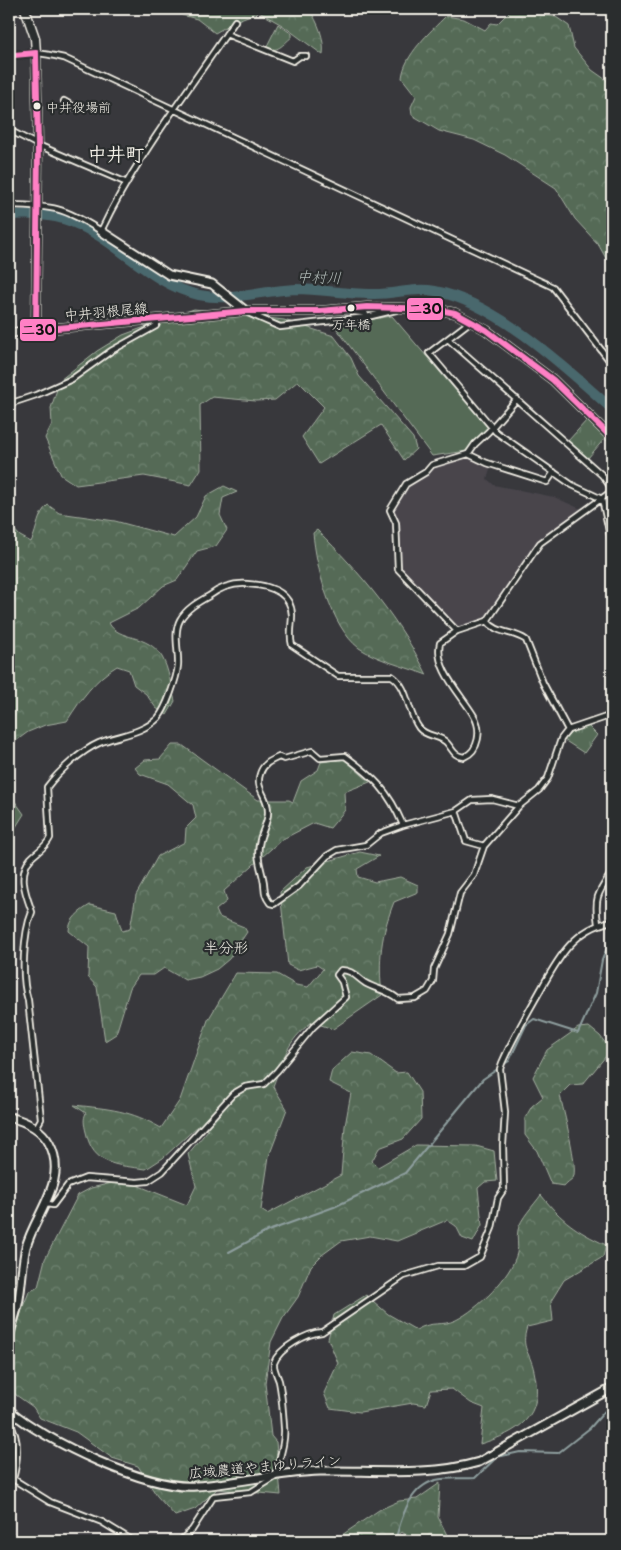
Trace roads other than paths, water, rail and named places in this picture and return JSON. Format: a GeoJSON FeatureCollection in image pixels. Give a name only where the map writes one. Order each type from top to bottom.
{"type":"FeatureCollection","features":[{"type":"Feature","properties":{"kind":"main road"},"geometry":{"type":"LineString","coordinates":[[9,333],[36,330],[38,145],[36,53],[34,38],[25,9]]}},
{"type":"Feature","properties":{"kind":"street"},"geometry":{"type":"LineString","coordinates":[[101,231],[127,183],[215,46],[235,21]]}},
{"type":"Feature","properties":{"kind":"street"},"geometry":{"type":"LineString","coordinates":[[226,34],[293,61],[300,56],[306,56]]}},
{"type":"Feature","properties":{"kind":"street"},"geometry":{"type":"LineString","coordinates":[[9,58],[14,55],[36,53],[64,58],[553,287],[612,364]]}},
{"type":"Feature","properties":{"kind":"street"},"geometry":{"type":"LineString","coordinates":[[64,101],[76,108]]}},
{"type":"Feature","properties":{"kind":"street"},"geometry":{"type":"LineString","coordinates":[[9,130],[38,145],[127,183]]}},
{"type":"Feature","properties":{"kind":"street"},"geometry":{"type":"LineString","coordinates":[[9,205],[59,208],[73,213],[164,272],[212,284],[246,311],[272,325],[280,327],[367,317],[407,308]]}},
{"type":"Feature","properties":{"kind":"street"},"geometry":{"type":"LineString","coordinates":[[350,308],[352,312],[365,313],[367,317]]}},
{"type":"Feature","properties":{"kind":"street","name":"中井羽根尾線"},"geometry":{"type":"LineString","coordinates":[[36,330],[246,311],[288,312],[350,308],[435,309],[454,313],[472,321],[553,380],[612,438]]}},
{"type":"Feature","properties":{"kind":"street"},"geometry":{"type":"LineString","coordinates":[[9,404],[36,395],[72,379],[111,351],[156,326],[159,319]]}},
{"type":"Feature","properties":{"kind":"street"},"geometry":{"type":"LineString","coordinates":[[472,321],[429,353],[492,428],[572,485],[602,499]]}},
{"type":"Feature","properties":{"kind":"street"},"geometry":{"type":"LineString","coordinates":[[36,1128],[40,1119],[28,1000],[24,987],[27,924],[32,912],[23,885],[25,869],[30,860],[47,845],[50,838],[47,787],[75,760],[98,744],[144,728],[159,717],[166,707],[178,667],[177,639],[180,620],[190,608],[217,590],[238,583],[270,587],[283,594],[289,603],[292,613],[290,638],[292,645],[338,676],[392,676],[401,686],[420,729],[432,737],[442,739],[456,755],[464,757],[471,752],[478,740],[475,718],[450,679],[438,651],[440,643],[457,631],[487,621],[540,543],[612,490],[602,475],[448,339]]}},
{"type":"Feature","properties":{"kind":"street"},"geometry":{"type":"LineString","coordinates":[[457,631],[398,568],[396,523],[390,510],[406,484],[426,472],[432,465],[468,454],[517,399]]}},
{"type":"Feature","properties":{"kind":"street"},"geometry":{"type":"LineString","coordinates":[[468,454],[487,463],[547,482],[554,472]]}},
{"type":"Feature","properties":{"kind":"street"},"geometry":{"type":"LineString","coordinates":[[602,499],[612,544]]}},
{"type":"Feature","properties":{"kind":"street"},"geometry":{"type":"LineString","coordinates":[[487,621],[500,631],[520,636],[526,640],[543,682],[568,730]]}},
{"type":"Feature","properties":{"kind":"street"},"geometry":{"type":"LineString","coordinates":[[46,1204],[53,1205],[68,1185],[86,1178],[138,1182],[148,1181],[162,1172],[233,1094],[245,1087],[264,1084],[277,1071],[313,1026],[346,997],[337,975],[341,970],[348,970],[366,984],[388,990],[398,998],[415,998],[427,991],[433,981],[434,969],[450,934],[460,893],[474,875],[484,846],[519,806],[539,790],[548,778],[561,739],[568,730],[612,715]]}},
{"type":"Feature","properties":{"kind":"street"},"geometry":{"type":"LineString","coordinates":[[403,824],[392,799],[377,781],[345,756],[320,758],[312,751],[284,759],[279,757],[265,763],[258,787],[266,801],[268,811],[259,842],[257,863],[263,878],[263,892],[270,903],[274,904],[298,886],[327,856],[338,850],[366,845],[381,833],[403,824],[456,811],[472,800],[492,799],[519,806]]}},
{"type":"Feature","properties":{"kind":"street"},"geometry":{"type":"LineString","coordinates":[[456,811],[466,841],[484,846]]}},
{"type":"Feature","properties":{"kind":"street"},"geometry":{"type":"LineString","coordinates":[[598,924],[595,904],[600,890],[612,872]]}},
{"type":"Feature","properties":{"kind":"street"},"geometry":{"type":"LineString","coordinates":[[180,1541],[192,1530],[214,1496],[251,1492],[275,1477],[284,1428],[281,1414],[281,1389],[273,1366],[276,1359],[299,1339],[313,1333],[322,1332],[404,1276],[438,1266],[464,1266],[480,1257],[492,1228],[498,1198],[504,1188],[503,1146],[505,1112],[500,1069],[502,1063],[517,1030],[564,949],[598,924],[612,922]]}},
{"type":"Feature","properties":{"kind":"street"},"geometry":{"type":"LineString","coordinates":[[9,1117],[36,1128],[48,1141],[56,1161],[56,1174],[46,1204],[28,1242],[23,1260],[19,1300],[9,1336]]}},
{"type":"Feature","properties":{"kind":"street","name":"広域農道やまゆりライン"},"geometry":{"type":"LineString","coordinates":[[9,1410],[49,1436],[116,1469],[143,1479],[194,1487],[317,1471],[407,1471],[465,1466],[478,1462],[612,1388]]}},
{"type":"Feature","properties":{"kind":"street"},"geometry":{"type":"LineString","coordinates":[[9,1424],[14,1434],[17,1458],[13,1480],[50,1502],[102,1522],[133,1541]]}},
{"type":"Feature","properties":{"kind":"waterway","name":"中村川"},"geometry":{"type":"LineString","coordinates":[[9,215],[40,215],[72,222],[104,239],[149,272],[181,289],[199,295],[224,297],[296,289],[365,294],[428,290],[458,298],[482,309],[529,339],[552,356],[612,409]]}},
{"type":"Feature","properties":{"kind":"waterway"},"geometry":{"type":"LineString","coordinates":[[503,1065],[509,1061],[526,1025],[534,1019],[578,1033],[596,993],[602,960],[612,935]]}},
{"type":"Feature","properties":{"kind":"waterway"},"geometry":{"type":"LineString","coordinates":[[229,1252],[268,1231],[334,1207],[405,1173],[483,1079],[499,1068]]}},
{"type":"Feature","properties":{"kind":"waterway"},"geometry":{"type":"LineString","coordinates":[[395,1541],[408,1504],[419,1489],[441,1479],[475,1478],[497,1457],[520,1452],[558,1453],[590,1428],[612,1403]]}},
{"type":"Feature","properties":{"kind":"place","name":"中井役場前"},"geometry":{"type":"Point","coordinates":[37,106]}},
{"type":"Feature","properties":{"kind":"place","name":"万年橋"},"geometry":{"type":"Point","coordinates":[351,308]}},
{"type":"Feature","properties":{"kind":"district","name":"中井町"},"geometry":{"type":"Point","coordinates":[116,153]}},
{"type":"Feature","properties":{"kind":"district","name":"半分形"},"geometry":{"type":"Point","coordinates":[226,946]}}]}
